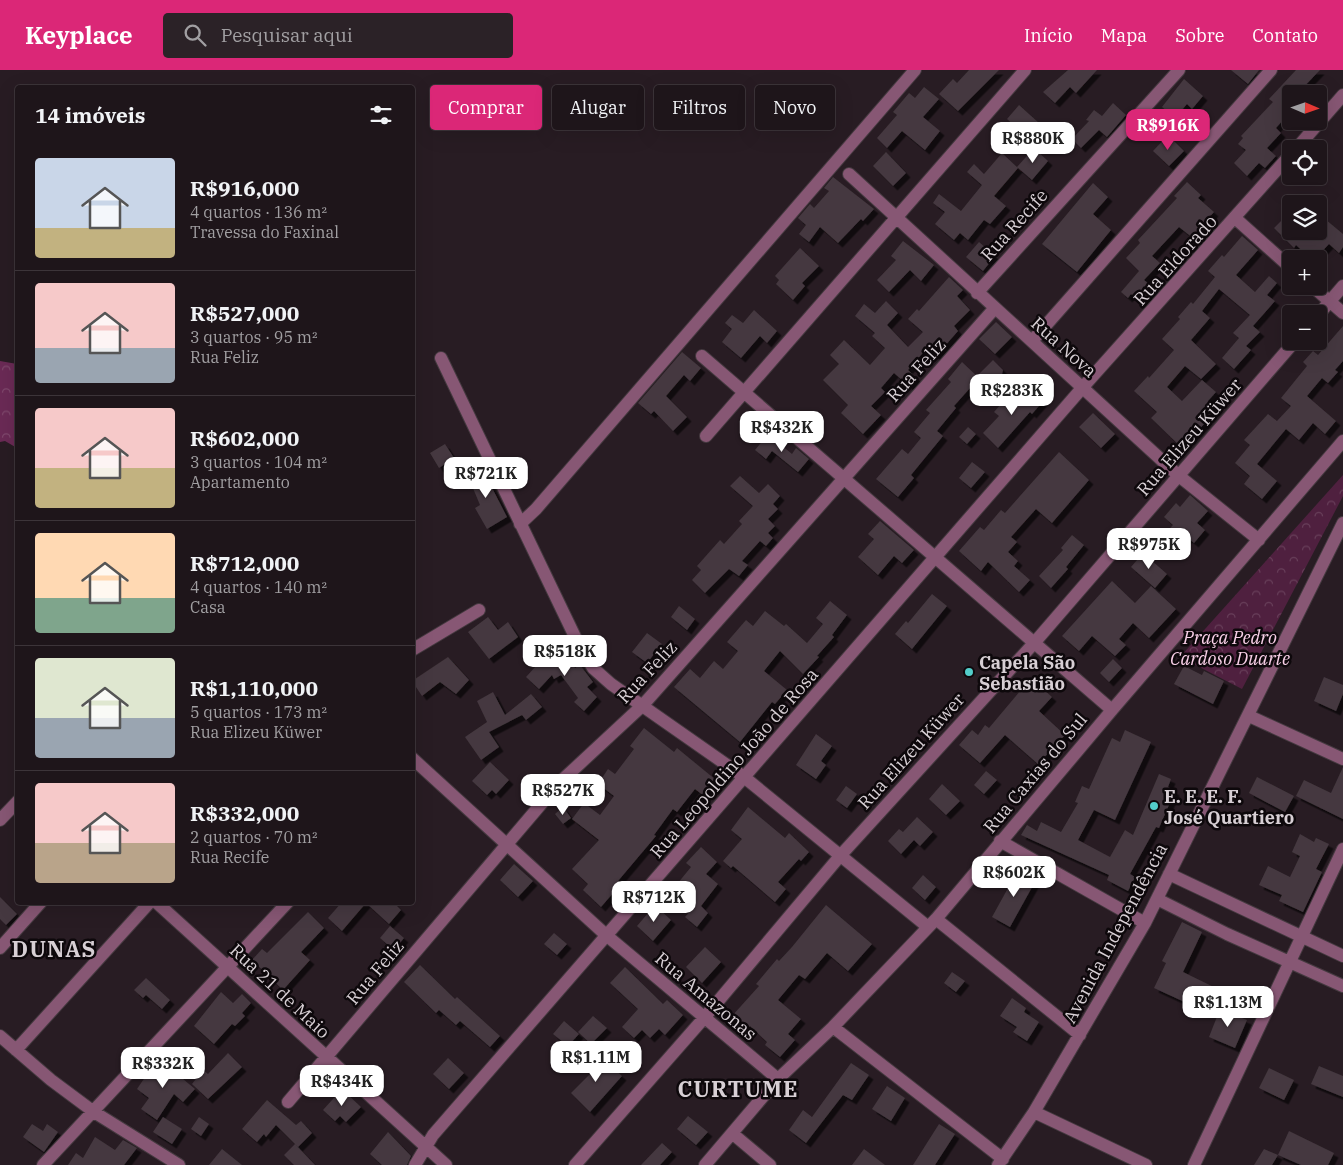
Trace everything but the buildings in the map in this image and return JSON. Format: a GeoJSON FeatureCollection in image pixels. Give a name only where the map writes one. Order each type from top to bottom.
{"type":"FeatureCollection","features":[{"type":"Feature","properties":{"kind":"street"},"geometry":{"type":"LineString","coordinates":[[520,524],[542,501],[915,70]]}},
{"type":"Feature","properties":{"kind":"street"},"geometry":{"type":"LineString","coordinates":[[706,436],[742,392],[1025,70]]}},
{"type":"Feature","properties":{"kind":"street","name":"Rua Recife"},"geometry":{"type":"LineString","coordinates":[[976,293],[1179,70]]}},
{"type":"Feature","properties":{"kind":"street"},"geometry":{"type":"LineString","coordinates":[[1032,341],[1271,70]]}},
{"type":"Feature","properties":{"kind":"street"},"geometry":{"type":"LineString","coordinates":[[1304,140],[1343,95]]}},
{"type":"Feature","properties":{"kind":"street","name":"Rua Eldorado"},"geometry":{"type":"LineString","coordinates":[[1083,387],[1282,164]]}},
{"type":"Feature","properties":{"kind":"street","name":"Rua Nova"},"geometry":{"type":"LineString","coordinates":[[849,174],[976,293],[1032,341],[1179,476],[1259,540]]}},
{"type":"Feature","properties":{"kind":"street"},"geometry":{"type":"LineString","coordinates":[[1235,218],[1282,260]]}},
{"type":"Feature","properties":{"kind":"street"},"geometry":{"type":"LineString","coordinates":[[1326,305],[1343,286]]}},
{"type":"Feature","properties":{"kind":"street"},"geometry":{"type":"LineString","coordinates":[[1322,295],[1343,313]]}},
{"type":"Feature","properties":{"kind":"street","name":"Rua Feliz"},"geometry":{"type":"LineString","coordinates":[[288,1102],[559,783],[643,705],[994,309]]}},
{"type":"Feature","properties":{"kind":"street","name":"Rua Elizeu Küwer"},"geometry":{"type":"LineString","coordinates":[[575,1165],[704,1018],[840,856],[1035,642],[1287,350]]}},
{"type":"Feature","properties":{"kind":"street"},"geometry":{"type":"LineString","coordinates":[[702,356],[1112,710]]}},
{"type":"Feature","properties":{"kind":"street"},"geometry":{"type":"LineString","coordinates":[[441,358],[578,643],[593,668],[744,777],[840,856],[1080,1035]]}},
{"type":"Feature","properties":{"kind":"street","name":"Rua Leopoldino João de Rosa"},"geometry":{"type":"LineString","coordinates":[[415,1165],[433,1135],[1083,387]]}},
{"type":"Feature","properties":{"kind":"street","name":"Rua Caxias do Sul"},"geometry":{"type":"LineString","coordinates":[[705,1165],[778,1079],[833,1027],[932,923],[1343,441]]}},
{"type":"Feature","properties":{"kind":"street","name":"Avenida Independência"},"geometry":{"type":"LineString","coordinates":[[1001,1162],[1034,1112],[1145,922],[1249,716],[1343,523]]}},
{"type":"Feature","properties":{"kind":"street"},"geometry":{"type":"LineString","coordinates":[[415,648],[479,610]]}},
{"type":"Feature","properties":{"kind":"street"},"geometry":{"type":"LineString","coordinates":[[1249,716],[1343,759]]}},
{"type":"Feature","properties":{"kind":"street","name":"Rua Amazonas"},"geometry":{"type":"LineString","coordinates":[[415,765],[507,843],[606,935],[778,1079]]}},
{"type":"Feature","properties":{"kind":"street"},"geometry":{"type":"LineString","coordinates":[[0,820],[15,804]]}},
{"type":"Feature","properties":{"kind":"street"},"geometry":{"type":"LineString","coordinates":[[1000,842],[1145,922]]}},
{"type":"Feature","properties":{"kind":"street"},"geometry":{"type":"LineString","coordinates":[[1194,1165],[1343,848]]}},
{"type":"Feature","properties":{"kind":"street"},"geometry":{"type":"LineString","coordinates":[[1169,874],[1343,956]]}},
{"type":"Feature","properties":{"kind":"street"},"geometry":{"type":"LineString","coordinates":[[1157,899],[1227,934],[1343,986]]}},
{"type":"Feature","properties":{"kind":"street"},"geometry":{"type":"LineString","coordinates":[[0,948],[38,905]]}},
{"type":"Feature","properties":{"kind":"street"},"geometry":{"type":"LineString","coordinates":[[16,1050],[147,905]]}},
{"type":"Feature","properties":{"kind":"street","name":"Rua 21 de Maio"},"geometry":{"type":"LineString","coordinates":[[159,905],[325,1058],[446,1165]]}},
{"type":"Feature","properties":{"kind":"street"},"geometry":{"type":"LineString","coordinates":[[43,1165],[285,905]]}},
{"type":"Feature","properties":{"kind":"street"},"geometry":{"type":"LineString","coordinates":[[833,1027],[1001,1162]]}},
{"type":"Feature","properties":{"kind":"street"},"geometry":{"type":"LineString","coordinates":[[0,1036],[50,1080],[94,1112],[179,1165]]}},
{"type":"Feature","properties":{"kind":"street"},"geometry":{"type":"LineString","coordinates":[[1034,1112],[1146,1165]]}},
{"type":"Feature","properties":{"kind":"street"},"geometry":{"type":"LineString","coordinates":[[732,1134],[770,1165]]}},
{"type":"Feature","properties":{"kind":"green space"},"geometry":{"type":"Polygon","coordinates":[[[0,361],[15,364],[15,447],[5,441],[0,442],[0,361]]]}},
{"type":"Feature","properties":{"kind":"green space","name":"Praça Pedro Cardoso Duarte"},"geometry":{"type":"Polygon","coordinates":[[[1343,475],[1343,496],[1242,689],[1180,657],[1343,475]]]}},
{"type":"Feature","properties":{"kind":"place","name":"Capela São Sebastião"},"geometry":{"type":"Point","coordinates":[969,672]}},
{"type":"Feature","properties":{"kind":"place","name":"E. E. E. F. José Quartiero"},"geometry":{"type":"Point","coordinates":[1154,806]}},
{"type":"Feature","properties":{"kind":"district","name":"DUNAS"},"geometry":{"type":"Point","coordinates":[54,948]}},
{"type":"Feature","properties":{"kind":"district","name":"CURTUME"},"geometry":{"type":"Point","coordinates":[738,1088]}}]}
